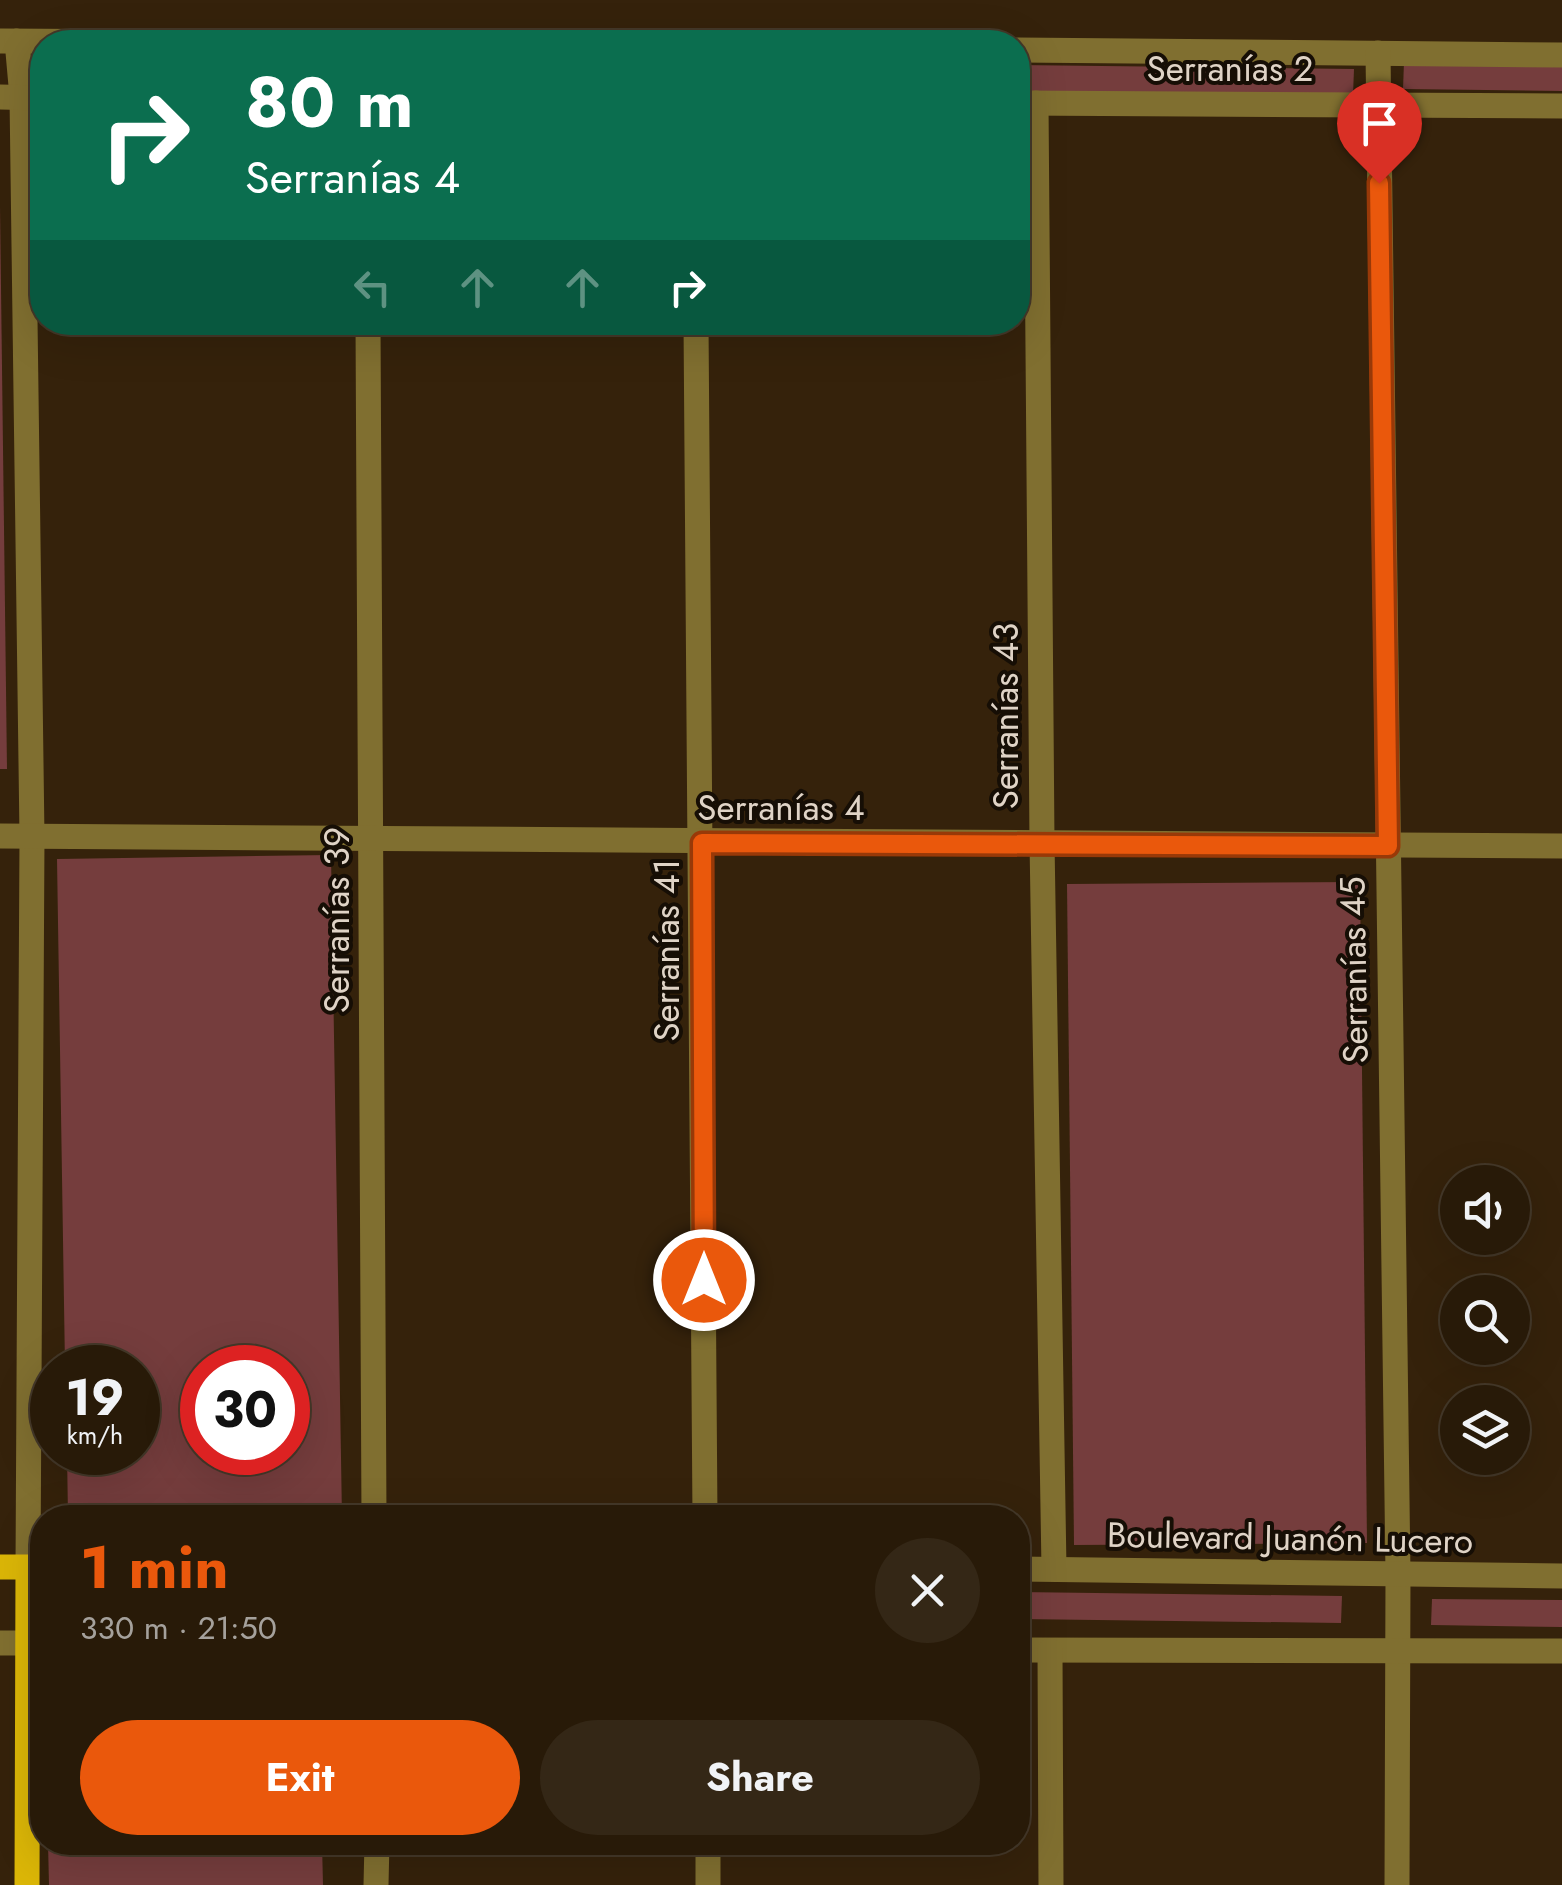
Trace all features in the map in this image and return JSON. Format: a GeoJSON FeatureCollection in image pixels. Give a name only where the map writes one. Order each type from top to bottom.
{"type":"FeatureCollection","features":[{"type":"Feature","properties":{"kind":"main road"},"geometry":{"type":"LineString","coordinates":[[0,1567],[30,1567]]}},
{"type":"Feature","properties":{"kind":"main road"},"geometry":{"type":"LineString","coordinates":[[27,1885],[30,1794]]}},
{"type":"Feature","properties":{"kind":"street"},"geometry":{"type":"LineString","coordinates":[[9,41],[22,97],[36,1505]]}},
{"type":"Feature","properties":{"kind":"street","name":"Serranías 2"},"geometry":{"type":"LineString","coordinates":[[1030,50],[1562,55]]}},
{"type":"Feature","properties":{"kind":"street","name":"Serranías 45"},"geometry":{"type":"LineString","coordinates":[[1378,53],[1398,1575],[1397,1885]]}},
{"type":"Feature","properties":{"kind":"street","name":"Serranías 2"},"geometry":{"type":"LineString","coordinates":[[1030,103],[1562,106]]}},
{"type":"Feature","properties":{"kind":"street","name":"Serranías 43"},"geometry":{"type":"LineString","coordinates":[[1030,288],[1054,1569]]}},
{"type":"Feature","properties":{"kind":"street","name":"Serranías 39"},"geometry":{"type":"LineString","coordinates":[[368,335],[374,1505]]}},
{"type":"Feature","properties":{"kind":"street","name":"Serranías 41"},"geometry":{"type":"LineString","coordinates":[[696,335],[705,1505]]}},
{"type":"Feature","properties":{"kind":"street","name":"Serranías 4"},"geometry":{"type":"LineString","coordinates":[[0,836],[1562,846]]}},
{"type":"Feature","properties":{"kind":"street","name":"Boulevard Juanón Lucero"},"geometry":{"type":"LineString","coordinates":[[1030,1569],[1562,1576]]}},
{"type":"Feature","properties":{"kind":"street"},"geometry":{"type":"LineString","coordinates":[[0,1642],[30,1643]]}},
{"type":"Feature","properties":{"kind":"street"},"geometry":{"type":"LineString","coordinates":[[1030,1650],[1562,1651]]}},
{"type":"Feature","properties":{"kind":"street"},"geometry":{"type":"LineString","coordinates":[[1050,1651],[1051,1885]]}},
{"type":"Feature","properties":{"kind":"street"},"geometry":{"type":"LineString","coordinates":[[376,1855],[376,1885]]}},
{"type":"Feature","properties":{"kind":"street"},"geometry":{"type":"LineString","coordinates":[[708,1855],[708,1885]]}},
{"type":"Feature","properties":{"kind":"shaded area"},"geometry":{"type":"Polygon","coordinates":[[[1404,62],[1562,64],[1562,91],[1403,89],[1404,62]]]}},
{"type":"Feature","properties":{"kind":"shaded area"},"geometry":{"type":"Polygon","coordinates":[[[1030,65],[1354,69],[1353,95],[1030,92],[1030,65]]]}},
{"type":"Feature","properties":{"kind":"shaded area"},"geometry":{"type":"Polygon","coordinates":[[[0,206],[7,769],[0,769],[0,206]]]}},
{"type":"Feature","properties":{"kind":"shaded area"},"geometry":{"type":"Polygon","coordinates":[[[331,855],[342,1505],[68,1505],[67,1475],[160,1475],[160,1345],[65,1345],[57,859],[331,855]]]}},
{"type":"Feature","properties":{"kind":"shaded area"},"geometry":{"type":"Polygon","coordinates":[[[1360,882],[1367,1543],[1074,1545],[1067,884],[1360,882]]]}},
{"type":"Feature","properties":{"kind":"shaded area"},"geometry":{"type":"Polygon","coordinates":[[[1030,1592],[1342,1596],[1341,1623],[1030,1619],[1030,1592]]]}},
{"type":"Feature","properties":{"kind":"shaded area"},"geometry":{"type":"Polygon","coordinates":[[[1432,1599],[1562,1600],[1562,1627],[1431,1625],[1432,1599]]]}},
{"type":"Feature","properties":{"kind":"shaded area"},"geometry":{"type":"Polygon","coordinates":[[[48,1855],[322,1855],[323,1885],[49,1885],[48,1855]]]}},
{"type":"Feature","properties":{"kind":"route"},"geometry":{"type":"LineString","coordinates":[[704,1280],[702,843],[1388,846],[1379,183]]}}]}
